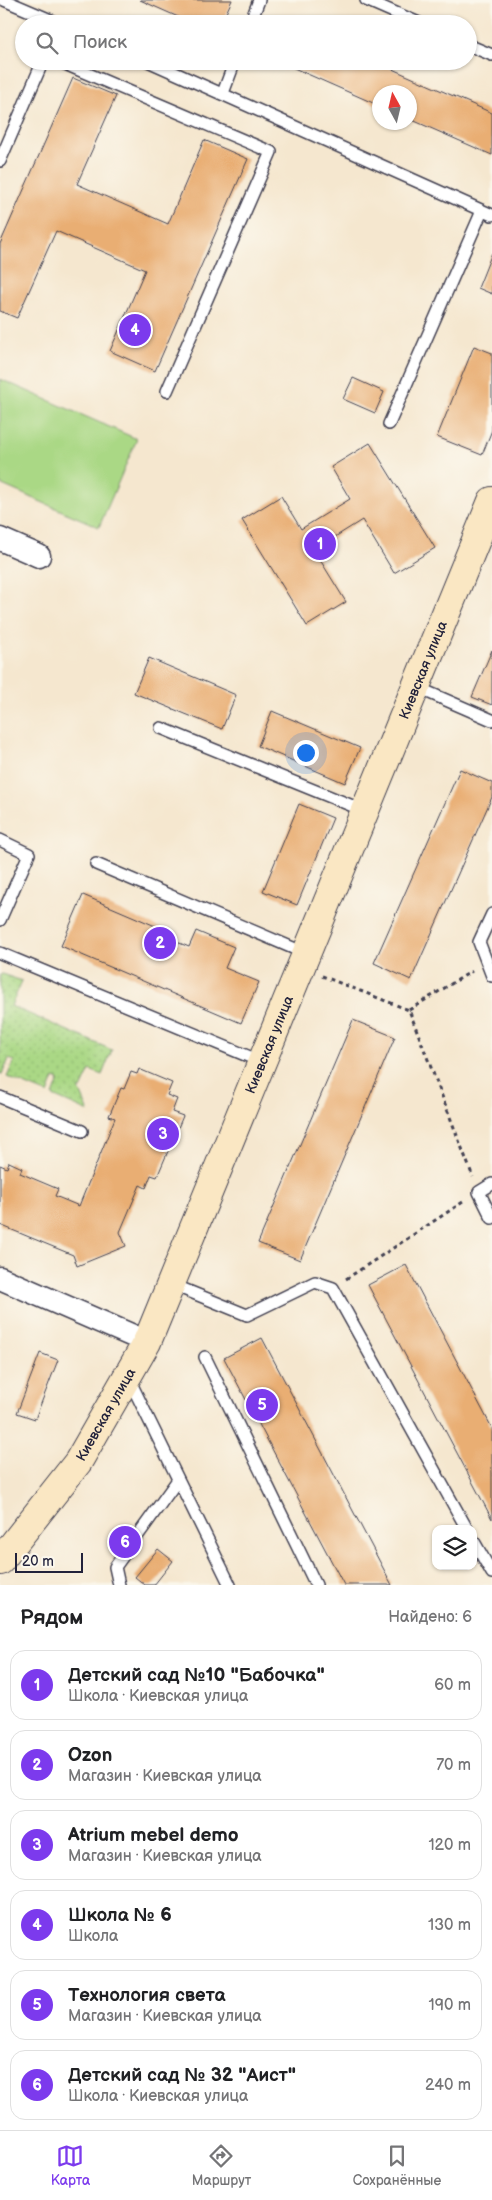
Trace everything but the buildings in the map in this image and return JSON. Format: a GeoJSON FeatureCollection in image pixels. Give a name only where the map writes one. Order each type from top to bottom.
{"type":"FeatureCollection","features":[{"type":"Feature","properties":{"kind":"main road","name":"Киевская улица"},"geometry":{"type":"LineString","coordinates":[[0,1562],[78,1462],[147,1342],[492,501]]}},
{"type":"Feature","properties":{"kind":"street"},"geometry":{"type":"LineString","coordinates":[[0,539],[39,556]]}},
{"type":"Feature","properties":{"kind":"street"},"geometry":{"type":"LineString","coordinates":[[0,1278],[147,1342]]}},
{"type":"Feature","properties":{"kind":"lane"},"geometry":{"type":"LineString","coordinates":[[4,0],[39,15]]}},
{"type":"Feature","properties":{"kind":"lane"},"geometry":{"type":"LineString","coordinates":[[253,15],[259,0]]}},
{"type":"Feature","properties":{"kind":"lane"},"geometry":{"type":"LineString","coordinates":[[366,0],[400,15]]}},
{"type":"Feature","properties":{"kind":"lane"},"geometry":{"type":"LineString","coordinates":[[477,48],[492,55]]}},
{"type":"Feature","properties":{"kind":"lane"},"geometry":{"type":"LineString","coordinates":[[0,161],[38,70]]}},
{"type":"Feature","properties":{"kind":"lane"},"geometry":{"type":"LineString","coordinates":[[79,70],[272,152],[167,391]]}},
{"type":"Feature","properties":{"kind":"lane"},"geometry":{"type":"LineString","coordinates":[[169,70],[487,213],[390,424]]}},
{"type":"Feature","properties":{"kind":"lane"},"geometry":{"type":"LineString","coordinates":[[223,93],[232,70]]}},
{"type":"Feature","properties":{"kind":"lane"},"geometry":{"type":"LineString","coordinates":[[416,686],[492,720]]}},
{"type":"Feature","properties":{"kind":"lane"},"geometry":{"type":"LineString","coordinates":[[161,728],[365,811]]}},
{"type":"Feature","properties":{"kind":"lane"},"geometry":{"type":"LineString","coordinates":[[0,840],[29,854],[0,920]]}},
{"type":"Feature","properties":{"kind":"lane"},"geometry":{"type":"LineString","coordinates":[[96,864],[304,961]]}},
{"type":"Feature","properties":{"kind":"lane"},"geometry":{"type":"LineString","coordinates":[[492,914],[480,942],[492,976]]}},
{"type":"Feature","properties":{"kind":"lane"},"geometry":{"type":"LineString","coordinates":[[0,953],[262,1062]]}},
{"type":"Feature","properties":{"kind":"lane"},"geometry":{"type":"LineString","coordinates":[[0,1097],[82,1131]]}},
{"type":"Feature","properties":{"kind":"lane"},"geometry":{"type":"LineString","coordinates":[[492,1184],[478,1192],[492,1218]]}},
{"type":"Feature","properties":{"kind":"lane"},"geometry":{"type":"LineString","coordinates":[[170,1284],[247,1315],[315,1282],[333,1288],[465,1525]]}},
{"type":"Feature","properties":{"kind":"lane"},"geometry":{"type":"LineString","coordinates":[[205,1357],[316,1585]]}},
{"type":"Feature","properties":{"kind":"lane"},"geometry":{"type":"LineString","coordinates":[[127,1376],[177,1481],[230,1585]]}},
{"type":"Feature","properties":{"kind":"lane"},"geometry":{"type":"LineString","coordinates":[[119,1585],[115,1567],[166,1500],[177,1481]]}},
{"type":"Feature","properties":{"kind":"lane"},"geometry":{"type":"LineString","coordinates":[[477,1547],[492,1573]]}},
{"type":"Feature","properties":{"kind":"path"},"geometry":{"type":"LineString","coordinates":[[304,961],[409,1010],[478,1192],[333,1288]]}},
{"type":"Feature","properties":{"kind":"path"},"geometry":{"type":"LineString","coordinates":[[409,1010],[487,962]]}},
{"type":"Feature","properties":{"kind":"green space"},"geometry":{"type":"Polygon","coordinates":[[[0,379],[137,439],[99,527],[0,484],[0,379]]]}},
{"type":"Feature","properties":{"kind":"green space"},"geometry":{"type":"Polygon","coordinates":[[[0,975],[22,981],[11,1006],[112,1050],[102,1075],[90,1070],[81,1089],[79,1089],[89,1112],[53,1096],[59,1080],[54,1078],[48,1094],[7,1077],[14,1061],[9,1059],[2,1074],[0,1074],[0,975]]]}},
{"type":"Feature","properties":{"kind":"place","name":"Школа № 6"},"geometry":{"type":"Point","coordinates":[135,330]}},
{"type":"Feature","properties":{"kind":"place","name":"Детский сад №10 \"Бабочка\""},"geometry":{"type":"Point","coordinates":[320,544]}},
{"type":"Feature","properties":{"kind":"place","name":"Ozon"},"geometry":{"type":"Point","coordinates":[160,943]}},
{"type":"Feature","properties":{"kind":"place","name":"Atrium mebel demo"},"geometry":{"type":"Point","coordinates":[163,1134]}},
{"type":"Feature","properties":{"kind":"place","name":"Технология света"},"geometry":{"type":"Point","coordinates":[262,1405]}},
{"type":"Feature","properties":{"kind":"place","name":"Детский сад № 32 \"Аист\""},"geometry":{"type":"Point","coordinates":[125,1542]}}]}
